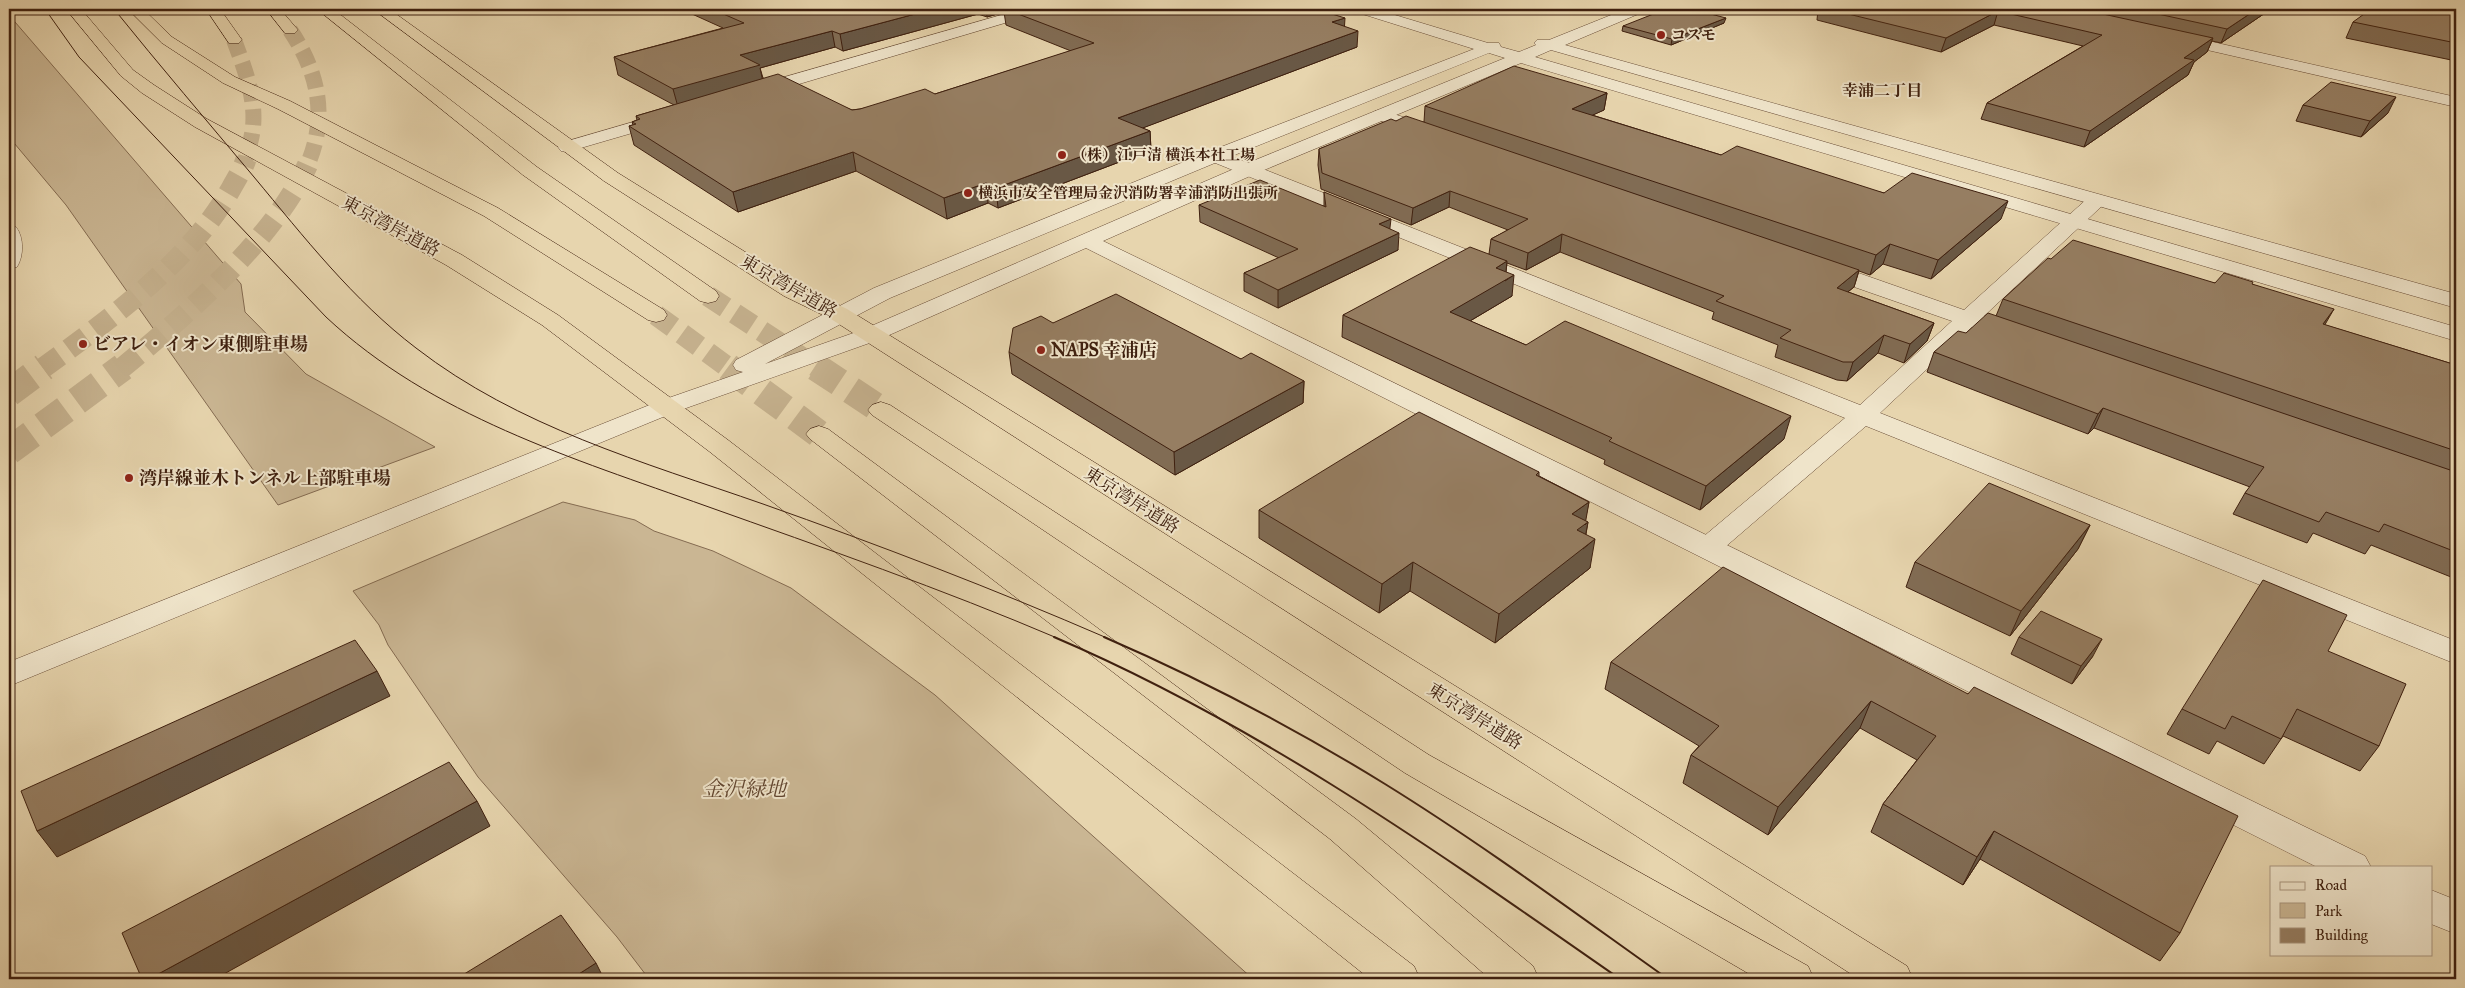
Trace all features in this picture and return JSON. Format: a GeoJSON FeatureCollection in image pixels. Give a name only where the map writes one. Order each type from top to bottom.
{"type":"FeatureCollection","features":[{"type":"Feature","properties":{"kind":"highway","name":"東京湾岸道路"},"geometry":{"type":"LineString","coordinates":[[73,9],[127,73],[148,89],[201,123],[499,287],[550,320],[666,406],[1400,979]]}},
{"type":"Feature","properties":{"kind":"highway"},"geometry":{"type":"LineString","coordinates":[[135,9],[167,40],[229,80],[284,105],[492,212],[656,315]]}},
{"type":"Feature","properties":{"kind":"highway"},"geometry":{"type":"LineString","coordinates":[[213,9],[234,40]]}},
{"type":"Feature","properties":{"kind":"highway"},"geometry":{"type":"LineString","coordinates":[[273,9],[290,30]]}},
{"type":"Feature","properties":{"kind":"highway"},"geometry":{"type":"LineString","coordinates":[[324,9],[522,165],[708,296]]}},
{"type":"Feature","properties":{"kind":"highway","name":"東京湾岸道路"},"geometry":{"type":"LineString","coordinates":[[380,9],[567,147],[611,177],[792,291],[839,314],[1893,979]]}},
{"type":"Feature","properties":{"kind":"highway"},"geometry":{"type":"LineString","coordinates":[[881,410],[1417,764],[1794,979]]}},
{"type":"Feature","properties":{"kind":"highway"},"geometry":{"type":"LineString","coordinates":[[819,434],[1343,829],[1519,979]]}},
{"type":"Feature","properties":{"kind":"street"},"geometry":{"type":"LineString","coordinates":[[742,95],[1038,9]]}},
{"type":"Feature","properties":{"kind":"street"},"geometry":{"type":"LineString","coordinates":[[1361,9],[1548,45],[2456,301]]}},
{"type":"Feature","properties":{"kind":"street"},"geometry":{"type":"LineString","coordinates":[[1418,9],[1498,35],[1519,58],[2456,334]]}},
{"type":"Feature","properties":{"kind":"street"},"geometry":{"type":"LineString","coordinates":[[666,406],[882,293],[1215,156],[1498,35],[1596,9]]}},
{"type":"Feature","properties":{"kind":"street"},"geometry":{"type":"LineString","coordinates":[[9,675],[666,406],[870,335],[1250,169],[1638,9]]}},
{"type":"Feature","properties":{"kind":"street"},"geometry":{"type":"LineString","coordinates":[[2158,35],[2456,102]]}},
{"type":"Feature","properties":{"kind":"street"},"geometry":{"type":"LineString","coordinates":[[1381,114],[1450,139]]}},
{"type":"Feature","properties":{"kind":"street"},"geometry":{"type":"LineString","coordinates":[[567,147],[676,115]]}},
{"type":"Feature","properties":{"kind":"street"},"geometry":{"type":"LineString","coordinates":[[1215,156],[2456,653]]}},
{"type":"Feature","properties":{"kind":"street"},"geometry":{"type":"LineString","coordinates":[[1707,548],[1862,416],[2096,201]]}},
{"type":"Feature","properties":{"kind":"street"},"geometry":{"type":"LineString","coordinates":[[9,231],[12,240],[9,262]]}},
{"type":"Feature","properties":{"kind":"street"},"geometry":{"type":"LineString","coordinates":[[1086,240],[2350,866]]}},
{"type":"Feature","properties":{"kind":"street"},"geometry":{"type":"LineString","coordinates":[[1798,259],[2030,340]]}},
{"type":"Feature","properties":{"kind":"street"},"geometry":{"type":"LineString","coordinates":[[2432,906],[2456,918]]}},
{"type":"Feature","properties":{"kind":"green space"},"geometry":{"type":"Polygon","coordinates":[[[9,15],[241,284],[245,312],[306,374],[435,447],[278,505],[66,205],[9,137],[9,15]]]}},
{"type":"Feature","properties":{"kind":"green space","name":"金沢緑地"},"geometry":{"type":"Polygon","coordinates":[[[563,502],[635,520],[654,531],[713,551],[791,588],[935,695],[1253,979],[649,979],[617,937],[478,777],[388,645],[379,625],[353,591],[563,502]]]}},
{"type":"Feature","properties":{"kind":"building"},"geometry":{"type":"Polygon","coordinates":[[[712,9],[934,9],[840,34],[832,31],[740,55],[760,65],[673,89],[614,57],[744,23],[712,9]]]}},
{"type":"Feature","properties":{"kind":"building"},"geometry":{"type":"Polygon","coordinates":[[[1005,9],[1316,9],[1345,18],[1332,22],[1358,31],[1118,118],[1150,131],[996,188],[986,183],[944,198],[853,152],[733,192],[629,126],[636,124],[632,122],[640,119],[636,116],[778,74],[852,110],[925,89],[935,94],[1094,43],[1005,9]]]}},
{"type":"Feature","properties":{"kind":"building"},"geometry":{"type":"Polygon","coordinates":[[[1666,9],[1692,9],[1726,18],[1672,39],[1623,26],[1666,9]]]}},
{"type":"Feature","properties":{"kind":"building"},"geometry":{"type":"Polygon","coordinates":[[[1828,9],[2080,9],[2213,38],[2184,58],[2194,60],[2090,131],[1987,103],[2102,35],[1998,11],[1946,38],[1828,9]]]}},
{"type":"Feature","properties":{"kind":"building"},"geometry":{"type":"Polygon","coordinates":[[[2135,9],[2257,9],[2227,29],[2135,9]]]}},
{"type":"Feature","properties":{"kind":"building"},"geometry":{"type":"Polygon","coordinates":[[[2371,9],[2456,9],[2456,43],[2353,22],[2371,9]]]}},
{"type":"Feature","properties":{"kind":"building"},"geometry":{"type":"Polygon","coordinates":[[[1514,66],[1607,93],[1572,109],[1721,155],[1737,146],[1884,193],[1912,173],[2008,201],[1938,260],[1890,244],[1876,255],[1425,106],[1514,66]]]}},
{"type":"Feature","properties":{"kind":"building"},"geometry":{"type":"Polygon","coordinates":[[[2331,82],[2396,97],[2370,121],[2303,105],[2331,82]]]}},
{"type":"Feature","properties":{"kind":"building"},"geometry":{"type":"Polygon","coordinates":[[[1406,116],[1859,270],[1837,288],[1934,323],[1910,344],[1884,335],[1853,362],[1843,362],[1780,338],[1791,330],[1716,301],[1724,296],[1562,234],[1528,253],[1491,239],[1528,219],[1450,191],[1413,208],[1322,173],[1319,149],[1391,119],[1396,121],[1406,116]]]}},
{"type":"Feature","properties":{"kind":"building"},"geometry":{"type":"Polygon","coordinates":[[[1260,180],[1326,207],[1324,192],[1391,219],[1379,224],[1399,233],[1278,290],[1244,273],[1298,249],[1199,205],[1260,180]]]}},
{"type":"Feature","properties":{"kind":"building"},"geometry":{"type":"Polygon","coordinates":[[[2073,240],[2215,283],[2224,273],[2253,282],[2252,284],[2334,309],[2323,324],[2456,365],[2456,451],[2003,299],[2048,258],[2051,259],[2073,240]]]}},
{"type":"Feature","properties":{"kind":"building"},"geometry":{"type":"Polygon","coordinates":[[[1470,247],[1507,261],[1496,268],[1514,275],[1450,312],[1526,345],[1565,321],[1791,416],[1706,486],[1609,441],[1612,438],[1343,315],[1470,247]]]}},
{"type":"Feature","properties":{"kind":"building"},"geometry":{"type":"Polygon","coordinates":[[[1116,294],[1241,359],[1251,353],[1304,381],[1174,452],[1009,352],[1013,328],[1041,316],[1053,323],[1116,294]]]}},
{"type":"Feature","properties":{"kind":"building"},"geometry":{"type":"Polygon","coordinates":[[[1988,313],[2456,472],[2456,552],[2384,524],[2379,532],[2326,512],[2319,522],[2245,493],[2264,467],[2103,408],[2098,414],[1934,352],[1958,331],[1966,333],[1988,313]]]}},
{"type":"Feature","properties":{"kind":"building"},"geometry":{"type":"Polygon","coordinates":[[[1419,412],[1539,472],[1536,475],[1589,502],[1572,514],[1588,522],[1577,530],[1595,539],[1499,614],[1413,562],[1382,584],[1259,510],[1419,412]]]}},
{"type":"Feature","properties":{"kind":"building"},"geometry":{"type":"Polygon","coordinates":[[[1989,483],[2090,525],[2021,611],[1915,562],[1989,483]]]}},
{"type":"Feature","properties":{"kind":"building"},"geometry":{"type":"Polygon","coordinates":[[[1723,567],[1968,694],[1974,687],[2238,816],[2180,933],[1994,831],[1977,857],[1883,804],[1936,736],[1871,701],[1778,807],[1691,755],[1719,726],[1611,662],[1723,567]]]}},
{"type":"Feature","properties":{"kind":"building"},"geometry":{"type":"Polygon","coordinates":[[[2263,580],[2347,615],[2328,651],[2406,684],[2379,746],[2297,709],[2281,739],[2232,716],[2225,729],[2182,709],[2263,580]]]}},
{"type":"Feature","properties":{"kind":"building"},"geometry":{"type":"Polygon","coordinates":[[[2041,611],[2102,639],[2081,666],[2019,637],[2041,611]]]}},
{"type":"Feature","properties":{"kind":"building"},"geometry":{"type":"Polygon","coordinates":[[[355,640],[377,671],[37,831],[21,791],[355,640]]]}},
{"type":"Feature","properties":{"kind":"building"},"geometry":{"type":"Polygon","coordinates":[[[449,762],[477,801],[149,979],[142,979],[122,933],[449,762]]]}},
{"type":"Feature","properties":{"kind":"building"},"geometry":{"type":"Polygon","coordinates":[[[561,915],[596,963],[571,979],[456,979],[561,915]]]}},
{"type":"Feature","properties":{"kind":"tunnel"},"geometry":{"type":"LineString","coordinates":[[290,30],[307,61],[317,93],[318,126],[315,144],[309,161]]}},
{"type":"Feature","properties":{"kind":"tunnel"},"geometry":{"type":"LineString","coordinates":[[234,40],[242,61],[253,105],[252,131],[245,161]]}},
{"type":"Feature","properties":{"kind":"tunnel"},"geometry":{"type":"LineString","coordinates":[[43,368],[121,309],[172,264],[195,240],[215,214],[238,177],[246,159]]}},
{"type":"Feature","properties":{"kind":"tunnel"},"geometry":{"type":"LineString","coordinates":[[122,368],[173,325],[228,273],[277,216],[296,187],[309,161]]}},
{"type":"Feature","properties":{"kind":"tunnel"},"geometry":{"type":"LineString","coordinates":[[708,296],[818,368]]}},
{"type":"Feature","properties":{"kind":"tunnel"},"geometry":{"type":"LineString","coordinates":[[656,315],[729,368]]}},
{"type":"Feature","properties":{"kind":"tunnel"},"geometry":{"type":"LineString","coordinates":[[9,393],[44,367]]}},
{"type":"Feature","properties":{"kind":"tunnel"},"geometry":{"type":"LineString","coordinates":[[9,451],[123,367]]}},
{"type":"Feature","properties":{"kind":"tunnel"},"geometry":{"type":"LineString","coordinates":[[728,367],[819,434]]}},
{"type":"Feature","properties":{"kind":"tunnel"},"geometry":{"type":"LineString","coordinates":[[816,367],[881,410]]}},
{"type":"Feature","properties":{"kind":"tram line"},"geometry":{"type":"LineString","coordinates":[[45,9],[79,57],[326,317],[367,352],[411,382],[457,408],[555,451],[883,569],[1057,638]]}},
{"type":"Feature","properties":{"kind":"tram line"},"geometry":{"type":"LineString","coordinates":[[114,9],[350,289],[393,329],[455,376],[496,400],[583,440],[893,551],[1107,638]]}},
{"type":"Feature","properties":{"kind":"tram line"},"geometry":{"type":"LineString","coordinates":[[1054,637],[1203,709],[1275,750],[1415,838],[1620,979]]}},
{"type":"Feature","properties":{"kind":"tram line"},"geometry":{"type":"LineString","coordinates":[[1104,637],[1176,670],[1247,706],[1385,784],[1493,855],[1668,979]]}},
{"type":"Feature","properties":{"kind":"place","name":"コスモ"},"geometry":{"type":"Point","coordinates":[1661,35]}},
{"type":"Feature","properties":{"kind":"place","name":"（株）江戸清 横浜本社工場"},"geometry":{"type":"Point","coordinates":[1062,155]}},
{"type":"Feature","properties":{"kind":"place","name":"横浜市安全管理局金沢消防署幸浦消防出張所"},"geometry":{"type":"Point","coordinates":[968,193]}},
{"type":"Feature","properties":{"kind":"place","name":"ビアレ・イオン東側駐車場"},"geometry":{"type":"Point","coordinates":[83,344]}},
{"type":"Feature","properties":{"kind":"place","name":"NAPS 幸浦店"},"geometry":{"type":"Point","coordinates":[1041,350]}},
{"type":"Feature","properties":{"kind":"place","name":"湾岸線並木トンネル上部駐車場"},"geometry":{"type":"Point","coordinates":[129,478]}},
{"type":"Feature","properties":{"kind":"district","name":"幸浦二丁目"},"geometry":{"type":"Point","coordinates":[1882,90]}}]}
